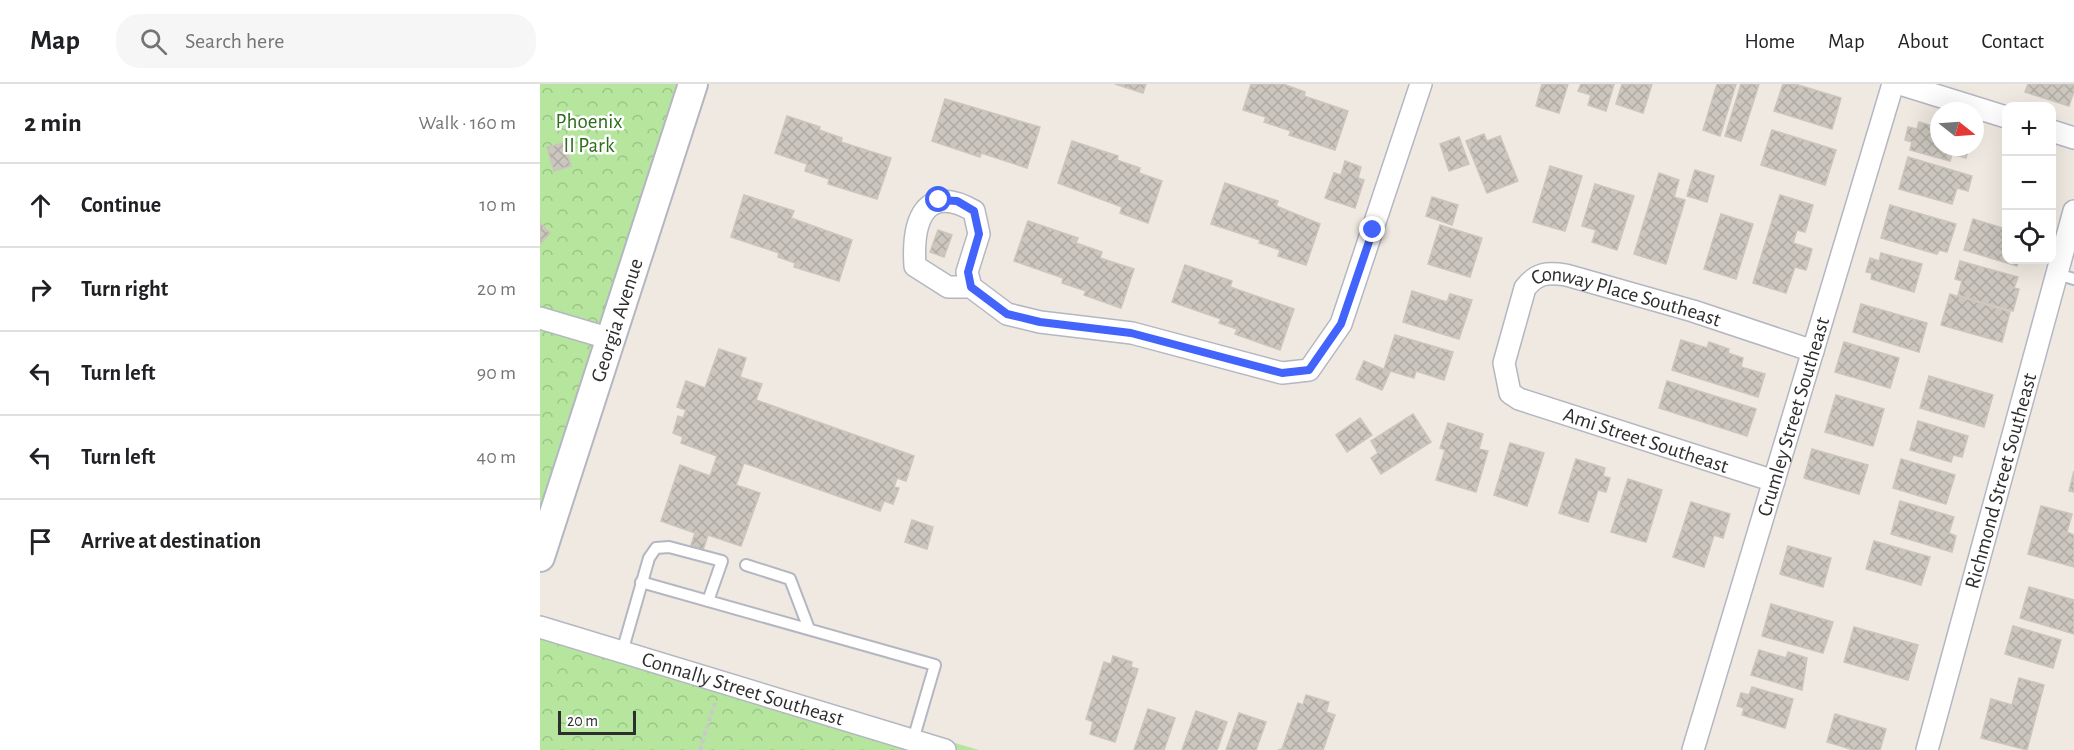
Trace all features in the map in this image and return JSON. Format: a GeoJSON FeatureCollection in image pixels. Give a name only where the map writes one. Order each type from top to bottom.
{"type":"FeatureCollection","features":[{"type":"Feature","properties":{"kind":"main road","name":"Georgia Avenue"},"geometry":{"type":"LineString","coordinates":[[540,557],[693,84]]}},
{"type":"Feature","properties":{"kind":"street"},"geometry":{"type":"LineString","coordinates":[[971,287],[1007,314],[1040,322],[1131,333],[1282,373],[1309,370],[1341,324],[1421,84]]}},
{"type":"Feature","properties":{"kind":"street","name":"Crumley Street Southeast"},"geometry":{"type":"LineString","coordinates":[[1693,750],[1893,84]]}},
{"type":"Feature","properties":{"kind":"street"},"geometry":{"type":"LineString","coordinates":[[1900,84],[2002,115]]}},
{"type":"Feature","properties":{"kind":"street"},"geometry":{"type":"LineString","coordinates":[[2056,132],[2074,138]]}},
{"type":"Feature","properties":{"kind":"street","name":"Richmond Street Southeast"},"geometry":{"type":"LineString","coordinates":[[1927,750],[2065,276],[2074,211]]}},
{"type":"Feature","properties":{"kind":"street","name":"Conway Place Southeast"},"geometry":{"type":"LineString","coordinates":[[1519,399],[1510,393],[1504,363],[1525,288],[1532,279],[1547,272],[1693,310],[1813,351]]}},
{"type":"Feature","properties":{"kind":"street"},"geometry":{"type":"LineString","coordinates":[[540,318],[611,339]]}},
{"type":"Feature","properties":{"kind":"street","name":"Ami Street Southeast"},"geometry":{"type":"LineString","coordinates":[[1519,399],[1774,481]]}},
{"type":"Feature","properties":{"kind":"street","name":"Connally Street Southeast"},"geometry":{"type":"LineString","coordinates":[[540,627],[945,750]]}},
{"type":"Feature","properties":{"kind":"lane"},"geometry":{"type":"LineString","coordinates":[[622,652],[641,582],[649,558],[656,548],[669,547],[722,561],[708,601]]}},
{"type":"Feature","properties":{"kind":"lane"},"geometry":{"type":"LineString","coordinates":[[746,565],[790,579],[809,629]]}},
{"type":"Feature","properties":{"kind":"lane"},"geometry":{"type":"LineString","coordinates":[[641,582],[935,664],[913,740]]}},
{"type":"Feature","properties":{"kind":"path"},"geometry":{"type":"LineString","coordinates":[[700,750],[715,701]]}},
{"type":"Feature","properties":{"kind":"green space","name":"Phoenix II Park"},"geometry":{"type":"Polygon","coordinates":[[[540,84],[685,84],[540,518],[540,84]]]}},
{"type":"Feature","properties":{"kind":"green space"},"geometry":{"type":"Polygon","coordinates":[[[540,622],[979,750],[540,750],[540,622]]]}},
{"type":"Feature","properties":{"kind":"building"},"geometry":{"type":"Polygon","coordinates":[[[1115,84],[1146,84],[1143,93],[1115,84]]]}},
{"type":"Feature","properties":{"kind":"building"},"geometry":{"type":"Polygon","coordinates":[[[1251,84],[1283,84],[1305,92],[1304,96],[1348,111],[1335,150],[1289,135],[1291,131],[1264,122],[1266,117],[1243,110],[1251,84]]]}},
{"type":"Feature","properties":{"kind":"building"},"geometry":{"type":"Polygon","coordinates":[[[1542,84],[1568,84],[1559,113],[1536,106],[1542,84]]]}},
{"type":"Feature","properties":{"kind":"building"},"geometry":{"type":"Polygon","coordinates":[[[1581,84],[1614,84],[1606,111],[1588,105],[1591,95],[1578,91],[1581,84]]]}},
{"type":"Feature","properties":{"kind":"building"},"geometry":{"type":"Polygon","coordinates":[[[1622,84],[1652,84],[1643,113],[1616,104],[1622,84]]]}},
{"type":"Feature","properties":{"kind":"building"},"geometry":{"type":"Polygon","coordinates":[[[1717,84],[1736,84],[1720,136],[1703,130],[1717,84]]]}},
{"type":"Feature","properties":{"kind":"building"},"geometry":{"type":"Polygon","coordinates":[[[1741,84],[1759,84],[1741,141],[1725,136],[1741,84]]]}},
{"type":"Feature","properties":{"kind":"building"},"geometry":{"type":"Polygon","coordinates":[[[1783,84],[1795,84],[1841,98],[1832,129],[1774,111],[1783,84]]]}},
{"type":"Feature","properties":{"kind":"building"},"geometry":{"type":"Polygon","coordinates":[[[2028,84],[2074,84],[2069,106],[2025,92],[2028,84]]]}},
{"type":"Feature","properties":{"kind":"building"},"geometry":{"type":"Polygon","coordinates":[[[945,99],[1040,127],[1027,168],[981,153],[980,157],[932,141],[945,99]]]}},
{"type":"Feature","properties":{"kind":"building"},"geometry":{"type":"Polygon","coordinates":[[[787,116],[820,127],[819,130],[842,138],[841,142],[891,158],[877,199],[828,184],[829,179],[805,171],[807,164],[775,153],[787,116]]]}},
{"type":"Feature","properties":{"kind":"building"},"geometry":{"type":"Polygon","coordinates":[[[1919,122],[1930,125],[1930,156],[1910,150],[1912,142],[1905,140],[1908,127],[1917,129],[1919,122]]]}},
{"type":"Feature","properties":{"kind":"building"},"geometry":{"type":"Polygon","coordinates":[[[1772,130],[1836,150],[1825,185],[1761,165],[1772,130]]]}},
{"type":"Feature","properties":{"kind":"building"},"geometry":{"type":"Polygon","coordinates":[[[1484,134],[1487,141],[1500,136],[1518,181],[1487,193],[1466,141],[1484,134]]]}},
{"type":"Feature","properties":{"kind":"building"},"geometry":{"type":"Polygon","coordinates":[[[1459,137],[1469,164],[1449,171],[1440,144],[1459,137]]]}},
{"type":"Feature","properties":{"kind":"building"},"geometry":{"type":"Polygon","coordinates":[[[1072,141],[1118,156],[1117,160],[1140,168],[1139,173],[1162,181],[1148,223],[1120,213],[1122,207],[1058,183],[1072,141]]]}},
{"type":"Feature","properties":{"kind":"building"},"geometry":{"type":"Polygon","coordinates":[[[564,143],[571,166],[554,171],[547,147],[564,143]]]}},
{"type":"Feature","properties":{"kind":"building"},"geometry":{"type":"Polygon","coordinates":[[[1932,156],[1951,156],[1950,161],[1932,156]]]}},
{"type":"Feature","properties":{"kind":"building"},"geometry":{"type":"Polygon","coordinates":[[[1908,157],[1972,176],[1968,191],[1957,188],[1952,204],[1899,189],[1908,157]]]}},
{"type":"Feature","properties":{"kind":"building"},"geometry":{"type":"Polygon","coordinates":[[[1345,161],[1361,167],[1358,178],[1364,180],[1355,208],[1325,198],[1334,173],[1341,175],[1345,161]]]}},
{"type":"Feature","properties":{"kind":"building"},"geometry":{"type":"Polygon","coordinates":[[[1550,166],[1582,176],[1565,231],[1533,222],[1550,166]]]}},
{"type":"Feature","properties":{"kind":"building"},"geometry":{"type":"Polygon","coordinates":[[[1695,170],[1714,176],[1707,202],[1687,196],[1695,170]]]}},
{"type":"Feature","properties":{"kind":"building"},"geometry":{"type":"Polygon","coordinates":[[[1659,173],[1679,180],[1674,197],[1685,200],[1666,264],[1634,254],[1659,173]]]}},
{"type":"Feature","properties":{"kind":"building"},"geometry":{"type":"Polygon","coordinates":[[[1225,183],[1278,201],[1276,206],[1320,224],[1306,265],[1278,256],[1280,250],[1259,243],[1260,240],[1211,224],[1225,183]]]}},
{"type":"Feature","properties":{"kind":"building"},"geometry":{"type":"Polygon","coordinates":[[[1595,184],[1634,196],[1617,250],[1592,242],[1596,230],[1582,226],[1595,184]]]}},
{"type":"Feature","properties":{"kind":"building"},"geometry":{"type":"Polygon","coordinates":[[[744,195],[794,211],[791,218],[852,240],[839,281],[794,267],[795,263],[778,257],[779,253],[731,237],[744,195]]]}},
{"type":"Feature","properties":{"kind":"building"},"geometry":{"type":"Polygon","coordinates":[[[1780,195],[1813,205],[1805,232],[1797,230],[1793,243],[1812,249],[1806,270],[1795,267],[1786,293],[1753,283],[1780,195]]]}},
{"type":"Feature","properties":{"kind":"building"},"geometry":{"type":"Polygon","coordinates":[[[1432,197],[1458,205],[1452,225],[1426,216],[1432,197]]]}},
{"type":"Feature","properties":{"kind":"building"},"geometry":{"type":"Polygon","coordinates":[[[1890,205],[1956,224],[1947,252],[1939,250],[1937,254],[1881,238],[1890,205]]]}},
{"type":"Feature","properties":{"kind":"building"},"geometry":{"type":"Polygon","coordinates":[[[1721,214],[1753,224],[1736,279],[1704,269],[1721,214]]]}},
{"type":"Feature","properties":{"kind":"building"},"geometry":{"type":"Polygon","coordinates":[[[1973,219],[2002,228],[2002,261],[1964,250],[1973,219]]]}},
{"type":"Feature","properties":{"kind":"building"},"geometry":{"type":"Polygon","coordinates":[[[1028,221],[1078,238],[1076,243],[1102,252],[1100,258],[1134,269],[1121,308],[1084,295],[1086,291],[1062,283],[1063,278],[1014,261],[1028,221]]]}},
{"type":"Feature","properties":{"kind":"building"},"geometry":{"type":"Polygon","coordinates":[[[540,223],[550,233],[540,244],[540,223]]]}},
{"type":"Feature","properties":{"kind":"building"},"geometry":{"type":"Polygon","coordinates":[[[1440,225],[1482,238],[1470,277],[1428,264],[1440,225]]]}},
{"type":"Feature","properties":{"kind":"building"},"geometry":{"type":"Polygon","coordinates":[[[938,230],[952,235],[944,257],[930,252],[938,230]]]}},
{"type":"Feature","properties":{"kind":"building"},"geometry":{"type":"Polygon","coordinates":[[[1881,253],[1922,264],[1914,292],[1871,279],[1872,273],[1866,272],[1870,258],[1879,261],[1881,253]]]}},
{"type":"Feature","properties":{"kind":"building"},"geometry":{"type":"Polygon","coordinates":[[[1960,261],[2018,277],[2014,288],[2019,289],[2013,311],[1958,295],[1962,281],[1955,279],[1960,261]]]}},
{"type":"Feature","properties":{"kind":"building"},"geometry":{"type":"Polygon","coordinates":[[[1185,265],[1232,281],[1230,287],[1294,309],[1280,350],[1235,334],[1237,329],[1219,323],[1221,319],[1172,302],[1185,265]]]}},
{"type":"Feature","properties":{"kind":"building"},"geometry":{"type":"Polygon","coordinates":[[[1412,291],[1447,302],[1450,294],[1472,300],[1459,339],[1403,322],[1412,291]]]}},
{"type":"Feature","properties":{"kind":"building"},"geometry":{"type":"Polygon","coordinates":[[[1950,294],[2010,312],[2002,342],[1941,325],[1950,294]]]}},
{"type":"Feature","properties":{"kind":"building"},"geometry":{"type":"Polygon","coordinates":[[[1861,304],[1927,323],[1919,352],[1853,332],[1861,304]]]}},
{"type":"Feature","properties":{"kind":"building"},"geometry":{"type":"Polygon","coordinates":[[[1395,335],[1453,352],[1444,380],[1416,371],[1414,378],[1384,369],[1395,335]]]}},
{"type":"Feature","properties":{"kind":"building"},"geometry":{"type":"Polygon","coordinates":[[[1681,340],[1707,348],[1709,342],[1729,349],[1728,353],[1743,358],[1741,367],[1765,374],[1758,397],[1672,370],[1681,340]]]}},
{"type":"Feature","properties":{"kind":"building"},"geometry":{"type":"Polygon","coordinates":[[[1844,342],[1899,358],[1890,388],[1835,372],[1844,342]]]}},
{"type":"Feature","properties":{"kind":"building"},"geometry":{"type":"Polygon","coordinates":[[[719,349],[746,358],[740,377],[762,384],[756,400],[914,456],[906,481],[897,478],[894,487],[899,488],[893,504],[884,501],[880,511],[744,463],[736,485],[760,493],[741,546],[708,535],[702,553],[690,548],[695,533],[661,521],[680,465],[710,476],[717,456],[681,443],[683,437],[673,433],[678,416],[683,418],[686,410],[677,407],[686,381],[705,388],[719,349]]]}},
{"type":"Feature","properties":{"kind":"building"},"geometry":{"type":"Polygon","coordinates":[[[1364,361],[1390,372],[1382,390],[1356,379],[1364,361]]]}},
{"type":"Feature","properties":{"kind":"building"},"geometry":{"type":"Polygon","coordinates":[[[1929,376],[1993,395],[1984,427],[1920,408],[1929,376]]]}},
{"type":"Feature","properties":{"kind":"building"},"geometry":{"type":"Polygon","coordinates":[[[1667,381],[1756,409],[1747,436],[1659,408],[1667,381]]]}},
{"type":"Feature","properties":{"kind":"building"},"geometry":{"type":"Polygon","coordinates":[[[1836,395],[1884,409],[1873,446],[1825,432],[1836,395]]]}},
{"type":"Feature","properties":{"kind":"building"},"geometry":{"type":"Polygon","coordinates":[[[1413,414],[1431,442],[1381,474],[1371,458],[1378,453],[1371,441],[1413,414]]]}},
{"type":"Feature","properties":{"kind":"building"},"geometry":{"type":"Polygon","coordinates":[[[1360,418],[1372,435],[1347,452],[1336,435],[1360,418]]]}},
{"type":"Feature","properties":{"kind":"building"},"geometry":{"type":"Polygon","coordinates":[[[1918,421],[1968,436],[1962,457],[1953,455],[1951,462],[1910,450],[1918,421]]]}},
{"type":"Feature","properties":{"kind":"building"},"geometry":{"type":"Polygon","coordinates":[[[1448,423],[1483,434],[1479,449],[1488,451],[1476,492],[1436,480],[1445,450],[1440,448],[1448,423]]]}},
{"type":"Feature","properties":{"kind":"building"},"geometry":{"type":"Polygon","coordinates":[[[1510,443],[1544,453],[1527,506],[1494,495],[1510,443]]]}},
{"type":"Feature","properties":{"kind":"building"},"geometry":{"type":"Polygon","coordinates":[[[1812,449],[1868,465],[1859,494],[1804,478],[1812,449]]]}},
{"type":"Feature","properties":{"kind":"building"},"geometry":{"type":"Polygon","coordinates":[[[1576,459],[1605,468],[1603,476],[1610,478],[1606,492],[1598,490],[1588,522],[1559,513],[1576,459]]]}},
{"type":"Feature","properties":{"kind":"building"},"geometry":{"type":"Polygon","coordinates":[[[1901,459],[1955,475],[1946,504],[1893,488],[1901,459]]]}},
{"type":"Feature","properties":{"kind":"building"},"geometry":{"type":"Polygon","coordinates":[[[2074,471],[2074,492],[2069,491],[2074,471]]]}},
{"type":"Feature","properties":{"kind":"building"},"geometry":{"type":"Polygon","coordinates":[[[1628,479],[1662,490],[1646,542],[1611,532],[1628,479]]]}},
{"type":"Feature","properties":{"kind":"building"},"geometry":{"type":"Polygon","coordinates":[[[1900,501],[1954,517],[1949,533],[1956,536],[1952,552],[1891,534],[1900,501]]]}},
{"type":"Feature","properties":{"kind":"building"},"geometry":{"type":"Polygon","coordinates":[[[1691,502],[1730,514],[1723,538],[1714,535],[1704,567],[1673,557],[1691,502]]]}},
{"type":"Feature","properties":{"kind":"building"},"geometry":{"type":"Polygon","coordinates":[[[2041,506],[2072,514],[2067,532],[2074,535],[2074,567],[2028,554],[2041,506]]]}},
{"type":"Feature","properties":{"kind":"building"},"geometry":{"type":"Polygon","coordinates":[[[912,520],[933,527],[927,549],[905,542],[912,520]]]}},
{"type":"Feature","properties":{"kind":"building"},"geometry":{"type":"Polygon","coordinates":[[[1874,541],[1930,557],[1921,585],[1866,569],[1874,541]]]}},
{"type":"Feature","properties":{"kind":"building"},"geometry":{"type":"Polygon","coordinates":[[[1788,546],[1831,558],[1823,587],[1780,574],[1788,546]]]}},
{"type":"Feature","properties":{"kind":"building"},"geometry":{"type":"Polygon","coordinates":[[[2029,587],[2074,600],[2074,634],[2020,618],[2029,587]]]}},
{"type":"Feature","properties":{"kind":"building"},"geometry":{"type":"Polygon","coordinates":[[[1771,604],[1833,622],[1823,653],[1762,636],[1771,604]]]}},
{"type":"Feature","properties":{"kind":"building"},"geometry":{"type":"Polygon","coordinates":[[[2013,626],[2061,640],[2053,668],[2005,654],[2013,626]]]}},
{"type":"Feature","properties":{"kind":"building"},"geometry":{"type":"Polygon","coordinates":[[[1854,627],[1918,645],[1908,680],[1844,662],[1854,627]]]}},
{"type":"Feature","properties":{"kind":"building"},"geometry":{"type":"Polygon","coordinates":[[[1759,650],[1786,658],[1788,652],[1807,658],[1802,690],[1751,675],[1759,650]]]}},
{"type":"Feature","properties":{"kind":"building"},"geometry":{"type":"Polygon","coordinates":[[[1113,656],[1132,662],[1131,667],[1138,669],[1115,742],[1090,734],[1093,722],[1086,719],[1104,662],[1111,664],[1113,656]]]}},
{"type":"Feature","properties":{"kind":"building"},"geometry":{"type":"Polygon","coordinates":[[[2019,678],[2044,685],[2027,750],[1981,738],[1991,699],[2012,705],[2019,678]]]}},
{"type":"Feature","properties":{"kind":"building"},"geometry":{"type":"Polygon","coordinates":[[[1752,687],[1793,699],[1785,728],[1742,715],[1744,708],[1737,706],[1741,693],[1749,695],[1752,687]]]}},
{"type":"Feature","properties":{"kind":"building"},"geometry":{"type":"Polygon","coordinates":[[[1306,695],[1329,702],[1326,712],[1335,715],[1323,750],[1278,750],[1282,749],[1298,703],[1303,705],[1306,695]]]}},
{"type":"Feature","properties":{"kind":"building"},"geometry":{"type":"Polygon","coordinates":[[[1148,709],[1175,718],[1164,750],[1134,750],[1148,709]]]}},
{"type":"Feature","properties":{"kind":"building"},"geometry":{"type":"Polygon","coordinates":[[[1196,711],[1227,722],[1217,750],[1182,750],[1196,711]]]}},
{"type":"Feature","properties":{"kind":"building"},"geometry":{"type":"Polygon","coordinates":[[[1239,713],[1266,722],[1256,750],[1226,750],[1239,713]]]}},
{"type":"Feature","properties":{"kind":"building"},"geometry":{"type":"Polygon","coordinates":[[[1835,714],[1886,729],[1880,750],[1854,750],[1827,742],[1835,714]]]}},
{"type":"Feature","properties":{"kind":"route"},"geometry":{"type":"LineString","coordinates":[[939,200],[957,201],[974,211],[979,234],[968,272],[971,287],[1007,314],[1040,322],[1131,333],[1282,373],[1309,370],[1341,324],[1373,230]]}}]}
